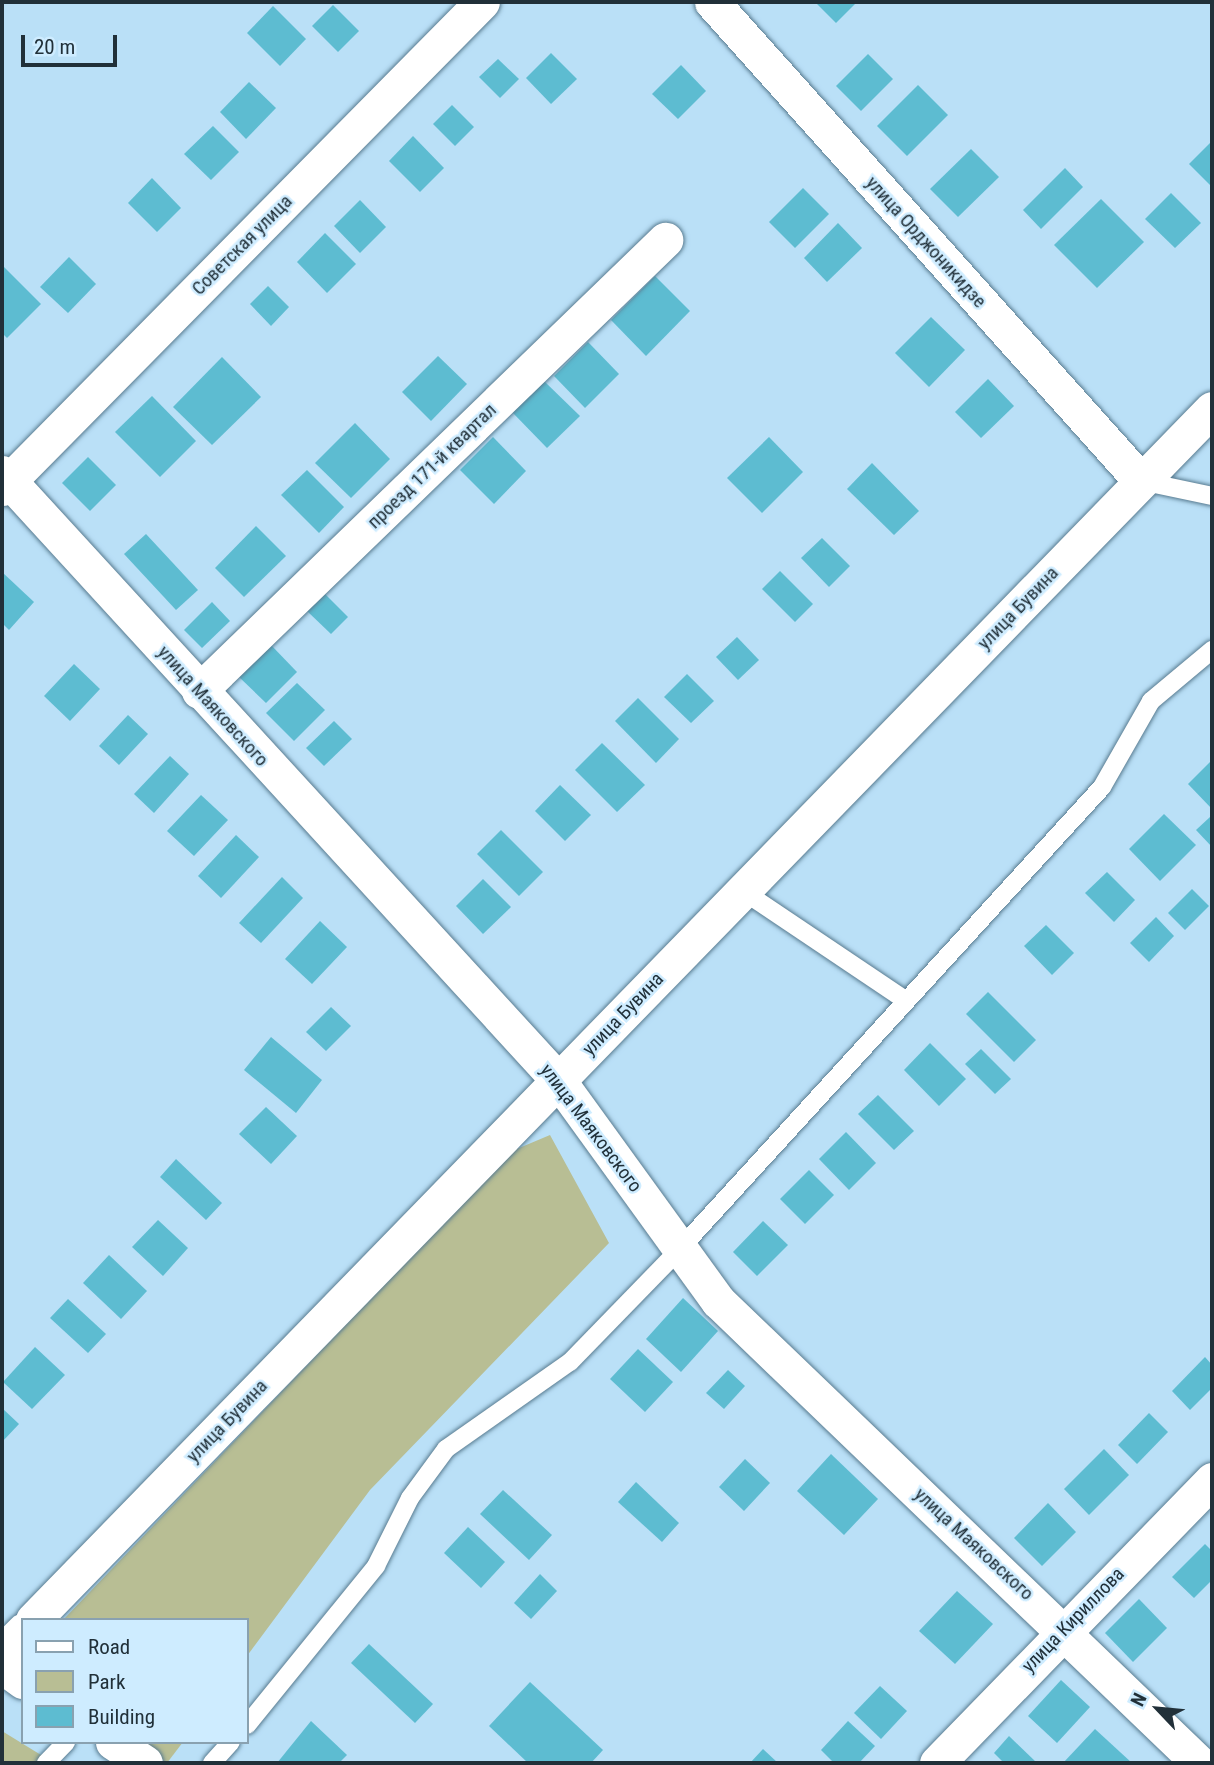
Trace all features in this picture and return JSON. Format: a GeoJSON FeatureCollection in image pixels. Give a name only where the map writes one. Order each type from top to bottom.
{"type":"FeatureCollection","features":[{"type":"Feature","properties":{"kind":"street","name":"Советская улица"},"geometry":{"type":"LineString","coordinates":[[4,480],[482,2]]}},
{"type":"Feature","properties":{"kind":"street","name":"улица Орджоникидзе"},"geometry":{"type":"LineString","coordinates":[[712,2],[1141,481]]}},
{"type":"Feature","properties":{"kind":"street","name":"проезд 171-й квартал"},"geometry":{"type":"LineString","coordinates":[[199,691],[665,240]]}},
{"type":"Feature","properties":{"kind":"street","name":"улица Бувина"},"geometry":{"type":"LineString","coordinates":[[35,1618],[1212,409]]}},
{"type":"Feature","properties":{"kind":"street","name":"улица Маяковского"},"geometry":{"type":"LineString","coordinates":[[4,480],[558,1080],[677,1252],[718,1301],[1063,1628],[1199,1763]]}},
{"type":"Feature","properties":{"kind":"street","name":"улица Кириллова"},"geometry":{"type":"LineString","coordinates":[[937,1763],[1063,1628],[1212,1480]]}},
{"type":"Feature","properties":{"kind":"street"},"geometry":{"type":"LineString","coordinates":[[2,1652],[21,1633]]}},
{"type":"Feature","properties":{"kind":"street"},"geometry":{"type":"LineString","coordinates":[[2,1666],[21,1680]]}},
{"type":"Feature","properties":{"kind":"street"},"geometry":{"type":"LineString","coordinates":[[116,1744],[145,1763]]}},
{"type":"Feature","properties":{"kind":"lane"},"geometry":{"type":"LineString","coordinates":[[1141,481],[1212,496]]}},
{"type":"Feature","properties":{"kind":"lane"},"geometry":{"type":"LineString","coordinates":[[248,1724],[376,1566],[410,1498],[446,1449],[570,1362],[677,1252],[859,1059],[904,999],[959,948],[1102,787],[1150,701],[1212,650]]}},
{"type":"Feature","properties":{"kind":"lane"},"geometry":{"type":"LineString","coordinates":[[743,891],[904,999]]}},
{"type":"Feature","properties":{"kind":"lane"},"geometry":{"type":"LineString","coordinates":[[46,1763],[64,1744]]}},
{"type":"Feature","properties":{"kind":"lane"},"geometry":{"type":"LineString","coordinates":[[212,1763],[229,1744]]}},
{"type":"Feature","properties":{"kind":"green space"},"geometry":{"type":"Polygon","coordinates":[[[550,1135],[609,1243],[370,1490],[248,1655],[248,1618],[65,1618],[512,1151],[550,1135]]]}},
{"type":"Feature","properties":{"kind":"green space"},"geometry":{"type":"Polygon","coordinates":[[[2,1731],[54,1763],[2,1763],[2,1731]]]}},
{"type":"Feature","properties":{"kind":"green space"},"geometry":{"type":"Polygon","coordinates":[[[138,1744],[181,1744],[167,1763],[138,1744]]]}},
{"type":"Feature","properties":{"kind":"building"},"geometry":{"type":"Polygon","coordinates":[[[815,2],[857,2],[836,23],[815,2]]]}},
{"type":"Feature","properties":{"kind":"building"},"geometry":{"type":"Polygon","coordinates":[[[333,5],[359,31],[338,52],[312,26],[333,5]]]}},
{"type":"Feature","properties":{"kind":"building"},"geometry":{"type":"Polygon","coordinates":[[[273,6],[306,39],[280,66],[247,33],[273,6]]]}},
{"type":"Feature","properties":{"kind":"building"},"geometry":{"type":"Polygon","coordinates":[[[551,53],[577,79],[551,104],[526,78],[551,53]]]}},
{"type":"Feature","properties":{"kind":"building"},"geometry":{"type":"Polygon","coordinates":[[[868,54],[893,79],[861,111],[836,86],[868,54]]]}},
{"type":"Feature","properties":{"kind":"building"},"geometry":{"type":"Polygon","coordinates":[[[498,59],[519,79],[500,98],[479,77],[498,59]]]}},
{"type":"Feature","properties":{"kind":"building"},"geometry":{"type":"Polygon","coordinates":[[[681,65],[706,91],[678,119],[652,94],[681,65]]]}},
{"type":"Feature","properties":{"kind":"building"},"geometry":{"type":"Polygon","coordinates":[[[249,82],[276,108],[246,139],[220,112],[249,82]]]}},
{"type":"Feature","properties":{"kind":"building"},"geometry":{"type":"Polygon","coordinates":[[[918,85],[948,115],[907,156],[877,126],[918,85]]]}},
{"type":"Feature","properties":{"kind":"building"},"geometry":{"type":"Polygon","coordinates":[[[452,105],[474,127],[455,146],[433,124],[452,105]]]}},
{"type":"Feature","properties":{"kind":"building"},"geometry":{"type":"Polygon","coordinates":[[[213,126],[239,152],[211,180],[184,154],[213,126]]]}},
{"type":"Feature","properties":{"kind":"building"},"geometry":{"type":"Polygon","coordinates":[[[413,136],[444,168],[420,192],[389,161],[413,136]]]}},
{"type":"Feature","properties":{"kind":"building"},"geometry":{"type":"Polygon","coordinates":[[[1212,141],[1212,187],[1189,164],[1212,141]]]}},
{"type":"Feature","properties":{"kind":"building"},"geometry":{"type":"Polygon","coordinates":[[[971,149],[999,177],[958,217],[930,189],[971,149]]]}},
{"type":"Feature","properties":{"kind":"building"},"geometry":{"type":"Polygon","coordinates":[[[1065,168],[1083,187],[1041,229],[1023,210],[1065,168]]]}},
{"type":"Feature","properties":{"kind":"building"},"geometry":{"type":"Polygon","coordinates":[[[152,178],[181,208],[157,232],[128,203],[152,178]]]}},
{"type":"Feature","properties":{"kind":"building"},"geometry":{"type":"Polygon","coordinates":[[[803,188],[829,214],[795,248],[769,222],[803,188]]]}},
{"type":"Feature","properties":{"kind":"building"},"geometry":{"type":"Polygon","coordinates":[[[1171,193],[1201,223],[1175,248],[1145,219],[1171,193]]]}},
{"type":"Feature","properties":{"kind":"building"},"geometry":{"type":"Polygon","coordinates":[[[1101,199],[1144,242],[1097,288],[1054,245],[1101,199]]]}},
{"type":"Feature","properties":{"kind":"building"},"geometry":{"type":"Polygon","coordinates":[[[360,200],[386,227],[360,253],[334,226],[360,200]]]}},
{"type":"Feature","properties":{"kind":"building"},"geometry":{"type":"Polygon","coordinates":[[[838,223],[862,248],[827,282],[804,258],[838,223]]]}},
{"type":"Feature","properties":{"kind":"building"},"geometry":{"type":"Polygon","coordinates":[[[325,233],[356,264],[327,293],[297,262],[325,233]]]}},
{"type":"Feature","properties":{"kind":"building"},"geometry":{"type":"Polygon","coordinates":[[[69,257],[96,284],[68,313],[40,287],[69,257]]]}},
{"type":"Feature","properties":{"kind":"building"},"geometry":{"type":"Polygon","coordinates":[[[2,265],[41,304],[7,338],[2,333],[2,265]]]}},
{"type":"Feature","properties":{"kind":"building"},"geometry":{"type":"Polygon","coordinates":[[[655,276],[690,311],[646,356],[611,320],[655,276]]]}},
{"type":"Feature","properties":{"kind":"building"},"geometry":{"type":"Polygon","coordinates":[[[268,286],[289,307],[271,326],[250,304],[268,286]]]}},
{"type":"Feature","properties":{"kind":"building"},"geometry":{"type":"Polygon","coordinates":[[[931,317],[965,350],[929,387],[895,353],[931,317]]]}},
{"type":"Feature","properties":{"kind":"building"},"geometry":{"type":"Polygon","coordinates":[[[588,342],[619,374],[585,408],[554,376],[588,342]]]}},
{"type":"Feature","properties":{"kind":"building"},"geometry":{"type":"Polygon","coordinates":[[[438,356],[467,384],[431,421],[402,392],[438,356]]]}},
{"type":"Feature","properties":{"kind":"building"},"geometry":{"type":"Polygon","coordinates":[[[222,357],[261,397],[212,445],[173,407],[222,357]]]}},
{"type":"Feature","properties":{"kind":"building"},"geometry":{"type":"Polygon","coordinates":[[[988,379],[1014,406],[981,438],[955,412],[988,379]]]}},
{"type":"Feature","properties":{"kind":"building"},"geometry":{"type":"Polygon","coordinates":[[[544,381],[580,416],[547,448],[512,412],[544,381]]]}},
{"type":"Feature","properties":{"kind":"building"},"geometry":{"type":"Polygon","coordinates":[[[152,396],[196,441],[160,477],[115,432],[152,396]]]}},
{"type":"Feature","properties":{"kind":"building"},"geometry":{"type":"Polygon","coordinates":[[[355,423],[390,459],[351,498],[315,463],[355,423]]]}},
{"type":"Feature","properties":{"kind":"building"},"geometry":{"type":"Polygon","coordinates":[[[493,437],[526,471],[494,504],[460,470],[493,437]]]}},
{"type":"Feature","properties":{"kind":"building"},"geometry":{"type":"Polygon","coordinates":[[[769,437],[803,472],[762,513],[727,478],[769,437]]]}},
{"type":"Feature","properties":{"kind":"building"},"geometry":{"type":"Polygon","coordinates":[[[88,457],[116,485],[90,511],[62,483],[88,457]]]}},
{"type":"Feature","properties":{"kind":"building"},"geometry":{"type":"Polygon","coordinates":[[[872,463],[919,511],[894,535],[847,489],[872,463]]]}},
{"type":"Feature","properties":{"kind":"building"},"geometry":{"type":"Polygon","coordinates":[[[307,470],[344,507],[319,533],[281,495],[307,470]]]}},
{"type":"Feature","properties":{"kind":"building"},"geometry":{"type":"Polygon","coordinates":[[[256,526],[286,556],[244,597],[215,568],[256,526]]]}},
{"type":"Feature","properties":{"kind":"building"},"geometry":{"type":"Polygon","coordinates":[[[146,534],[198,590],[176,610],[124,554],[146,534]]]}},
{"type":"Feature","properties":{"kind":"building"},"geometry":{"type":"Polygon","coordinates":[[[822,538],[850,566],[829,587],[801,558],[822,538]]]}},
{"type":"Feature","properties":{"kind":"building"},"geometry":{"type":"Polygon","coordinates":[[[780,571],[813,604],[795,622],[762,589],[780,571]]]}},
{"type":"Feature","properties":{"kind":"building"},"geometry":{"type":"Polygon","coordinates":[[[2,572],[34,602],[9,630],[2,623],[2,572]]]}},
{"type":"Feature","properties":{"kind":"building"},"geometry":{"type":"Polygon","coordinates":[[[325,594],[348,617],[331,634],[307,611],[325,594]]]}},
{"type":"Feature","properties":{"kind":"building"},"geometry":{"type":"Polygon","coordinates":[[[212,602],[230,621],[202,648],[184,630],[212,602]]]}},
{"type":"Feature","properties":{"kind":"building"},"geometry":{"type":"Polygon","coordinates":[[[737,637],[759,660],[738,680],[716,657],[737,637]]]}},
{"type":"Feature","properties":{"kind":"building"},"geometry":{"type":"Polygon","coordinates":[[[270,644],[297,672],[266,703],[238,676],[270,644]]]}},
{"type":"Feature","properties":{"kind":"building"},"geometry":{"type":"Polygon","coordinates":[[[74,664],[100,689],[70,721],[44,696],[74,664]]]}},
{"type":"Feature","properties":{"kind":"building"},"geometry":{"type":"Polygon","coordinates":[[[687,674],[714,701],[691,723],[664,697],[687,674]]]}},
{"type":"Feature","properties":{"kind":"building"},"geometry":{"type":"Polygon","coordinates":[[[297,683],[325,710],[294,741],[266,713],[297,683]]]}},
{"type":"Feature","properties":{"kind":"building"},"geometry":{"type":"Polygon","coordinates":[[[638,698],[679,739],[656,763],[615,721],[638,698]]]}},
{"type":"Feature","properties":{"kind":"building"},"geometry":{"type":"Polygon","coordinates":[[[128,715],[148,734],[119,765],[99,746],[128,715]]]}},
{"type":"Feature","properties":{"kind":"building"},"geometry":{"type":"Polygon","coordinates":[[[334,721],[352,739],[324,766],[306,748],[334,721]]]}},
{"type":"Feature","properties":{"kind":"building"},"geometry":{"type":"Polygon","coordinates":[[[602,743],[645,785],[617,812],[575,770],[602,743]]]}},
{"type":"Feature","properties":{"kind":"building"},"geometry":{"type":"Polygon","coordinates":[[[170,756],[189,774],[154,813],[134,794],[170,756]]]}},
{"type":"Feature","properties":{"kind":"building"},"geometry":{"type":"Polygon","coordinates":[[[1212,760],[1212,809],[1188,784],[1212,760]]]}},
{"type":"Feature","properties":{"kind":"building"},"geometry":{"type":"Polygon","coordinates":[[[560,785],[591,815],[565,841],[535,811],[560,785]]]}},
{"type":"Feature","properties":{"kind":"building"},"geometry":{"type":"Polygon","coordinates":[[[201,795],[228,820],[194,856],[167,831],[201,795]]]}},
{"type":"Feature","properties":{"kind":"building"},"geometry":{"type":"Polygon","coordinates":[[[1164,814],[1196,845],[1160,881],[1129,849],[1164,814]]]}},
{"type":"Feature","properties":{"kind":"building"},"geometry":{"type":"Polygon","coordinates":[[[1210,817],[1212,819],[1212,847],[1196,830],[1210,817]]]}},
{"type":"Feature","properties":{"kind":"building"},"geometry":{"type":"Polygon","coordinates":[[[501,830],[543,872],[519,896],[477,854],[501,830]]]}},
{"type":"Feature","properties":{"kind":"building"},"geometry":{"type":"Polygon","coordinates":[[[236,835],[259,857],[221,898],[198,876],[236,835]]]}},
{"type":"Feature","properties":{"kind":"building"},"geometry":{"type":"Polygon","coordinates":[[[1107,872],[1135,900],[1114,922],[1085,893],[1107,872]]]}},
{"type":"Feature","properties":{"kind":"building"},"geometry":{"type":"Polygon","coordinates":[[[282,877],[303,898],[261,943],[239,923],[282,877]]]}},
{"type":"Feature","properties":{"kind":"building"},"geometry":{"type":"Polygon","coordinates":[[[483,879],[511,907],[483,934],[456,906],[483,879]]]}},
{"type":"Feature","properties":{"kind":"building"},"geometry":{"type":"Polygon","coordinates":[[[1192,889],[1209,906],[1185,930],[1168,913],[1192,889]]]}},
{"type":"Feature","properties":{"kind":"building"},"geometry":{"type":"Polygon","coordinates":[[[1156,917],[1174,936],[1149,962],[1130,943],[1156,917]]]}},
{"type":"Feature","properties":{"kind":"building"},"geometry":{"type":"Polygon","coordinates":[[[320,921],[347,947],[312,984],[285,959],[320,921]]]}},
{"type":"Feature","properties":{"kind":"building"},"geometry":{"type":"Polygon","coordinates":[[[1046,925],[1074,953],[1052,975],[1024,946],[1046,925]]]}},
{"type":"Feature","properties":{"kind":"building"},"geometry":{"type":"Polygon","coordinates":[[[988,992],[1036,1040],[1014,1062],[966,1014],[988,992]]]}},
{"type":"Feature","properties":{"kind":"building"},"geometry":{"type":"Polygon","coordinates":[[[331,1007],[351,1026],[326,1051],[306,1032],[331,1007]]]}},
{"type":"Feature","properties":{"kind":"building"},"geometry":{"type":"Polygon","coordinates":[[[271,1037],[322,1080],[296,1113],[244,1070],[271,1037]]]}},
{"type":"Feature","properties":{"kind":"building"},"geometry":{"type":"Polygon","coordinates":[[[930,1043],[966,1079],[939,1106],[904,1070],[930,1043]]]}},
{"type":"Feature","properties":{"kind":"building"},"geometry":{"type":"Polygon","coordinates":[[[981,1049],[1011,1079],[995,1094],[965,1064],[981,1049]]]}},
{"type":"Feature","properties":{"kind":"building"},"geometry":{"type":"Polygon","coordinates":[[[878,1095],[914,1131],[894,1150],[858,1114],[878,1095]]]}},
{"type":"Feature","properties":{"kind":"building"},"geometry":{"type":"Polygon","coordinates":[[[266,1107],[297,1136],[271,1164],[239,1134],[266,1107]]]}},
{"type":"Feature","properties":{"kind":"building"},"geometry":{"type":"Polygon","coordinates":[[[846,1132],[876,1163],[849,1190],[819,1159],[846,1132]]]}},
{"type":"Feature","properties":{"kind":"building"},"geometry":{"type":"Polygon","coordinates":[[[176,1159],[222,1203],[206,1220],[160,1177],[176,1159]]]}},
{"type":"Feature","properties":{"kind":"building"},"geometry":{"type":"Polygon","coordinates":[[[809,1170],[834,1195],[805,1224],[780,1199],[809,1170]]]}},
{"type":"Feature","properties":{"kind":"building"},"geometry":{"type":"Polygon","coordinates":[[[158,1220],[188,1248],[163,1276],[132,1247],[158,1220]]]}},
{"type":"Feature","properties":{"kind":"building"},"geometry":{"type":"Polygon","coordinates":[[[763,1221],[788,1245],[757,1276],[733,1252],[763,1221]]]}},
{"type":"Feature","properties":{"kind":"building"},"geometry":{"type":"Polygon","coordinates":[[[109,1255],[147,1291],[121,1319],[83,1283],[109,1255]]]}},
{"type":"Feature","properties":{"kind":"building"},"geometry":{"type":"Polygon","coordinates":[[[683,1298],[718,1331],[681,1372],[646,1339],[683,1298]]]}},
{"type":"Feature","properties":{"kind":"building"},"geometry":{"type":"Polygon","coordinates":[[[68,1299],[106,1334],[88,1353],[50,1318],[68,1299]]]}},
{"type":"Feature","properties":{"kind":"building"},"geometry":{"type":"Polygon","coordinates":[[[35,1347],[65,1375],[32,1409],[3,1382],[35,1347]]]}},
{"type":"Feature","properties":{"kind":"building"},"geometry":{"type":"Polygon","coordinates":[[[638,1349],[673,1382],[645,1412],[610,1379],[638,1349]]]}},
{"type":"Feature","properties":{"kind":"building"},"geometry":{"type":"Polygon","coordinates":[[[1205,1357],[1212,1365],[1212,1388],[1190,1410],[1172,1391],[1205,1357]]]}},
{"type":"Feature","properties":{"kind":"building"},"geometry":{"type":"Polygon","coordinates":[[[728,1370],[745,1386],[724,1409],[706,1393],[728,1370]]]}},
{"type":"Feature","properties":{"kind":"building"},"geometry":{"type":"Polygon","coordinates":[[[2,1408],[19,1424],[2,1442],[2,1408]]]}},
{"type":"Feature","properties":{"kind":"building"},"geometry":{"type":"Polygon","coordinates":[[[1149,1413],[1168,1432],[1137,1464],[1118,1445],[1149,1413]]]}},
{"type":"Feature","properties":{"kind":"building"},"geometry":{"type":"Polygon","coordinates":[[[1104,1449],[1129,1475],[1089,1515],[1064,1489],[1104,1449]]]}},
{"type":"Feature","properties":{"kind":"building"},"geometry":{"type":"Polygon","coordinates":[[[831,1454],[878,1499],[844,1535],[797,1491],[831,1454]]]}},
{"type":"Feature","properties":{"kind":"building"},"geometry":{"type":"Polygon","coordinates":[[[745,1459],[770,1483],[744,1511],[719,1487],[745,1459]]]}},
{"type":"Feature","properties":{"kind":"building"},"geometry":{"type":"Polygon","coordinates":[[[636,1482],[679,1523],[662,1542],[618,1502],[636,1482]]]}},
{"type":"Feature","properties":{"kind":"building"},"geometry":{"type":"Polygon","coordinates":[[[503,1490],[552,1535],[529,1560],[480,1514],[503,1490]]]}},
{"type":"Feature","properties":{"kind":"building"},"geometry":{"type":"Polygon","coordinates":[[[1048,1503],[1076,1532],[1042,1566],[1014,1538],[1048,1503]]]}},
{"type":"Feature","properties":{"kind":"building"},"geometry":{"type":"Polygon","coordinates":[[[468,1527],[505,1562],[481,1588],[444,1553],[468,1527]]]}},
{"type":"Feature","properties":{"kind":"building"},"geometry":{"type":"Polygon","coordinates":[[[1205,1544],[1212,1551],[1212,1580],[1194,1598],[1172,1577],[1205,1544]]]}},
{"type":"Feature","properties":{"kind":"building"},"geometry":{"type":"Polygon","coordinates":[[[540,1574],[557,1591],[531,1619],[514,1603],[540,1574]]]}},
{"type":"Feature","properties":{"kind":"building"},"geometry":{"type":"Polygon","coordinates":[[[957,1591],[993,1624],[955,1664],[919,1631],[957,1591]]]}},
{"type":"Feature","properties":{"kind":"building"},"geometry":{"type":"Polygon","coordinates":[[[1139,1599],[1167,1628],[1133,1662],[1105,1633],[1139,1599]]]}},
{"type":"Feature","properties":{"kind":"building"},"geometry":{"type":"Polygon","coordinates":[[[369,1644],[433,1704],[415,1723],[351,1663],[369,1644]]]}},
{"type":"Feature","properties":{"kind":"building"},"geometry":{"type":"Polygon","coordinates":[[[1061,1680],[1090,1707],[1057,1743],[1028,1716],[1061,1680]]]}},
{"type":"Feature","properties":{"kind":"building"},"geometry":{"type":"Polygon","coordinates":[[[530,1682],[603,1750],[591,1763],[528,1763],[489,1726],[530,1682]]]}},
{"type":"Feature","properties":{"kind":"building"},"geometry":{"type":"Polygon","coordinates":[[[880,1686],[907,1711],[881,1739],[854,1713],[880,1686]]]}},
{"type":"Feature","properties":{"kind":"building"},"geometry":{"type":"Polygon","coordinates":[[[311,1721],[347,1755],[339,1763],[277,1763],[311,1721]]]}},
{"type":"Feature","properties":{"kind":"building"},"geometry":{"type":"Polygon","coordinates":[[[848,1721],[875,1746],[859,1763],[834,1763],[821,1750],[848,1721]]]}},
{"type":"Feature","properties":{"kind":"building"},"geometry":{"type":"Polygon","coordinates":[[[1095,1729],[1132,1763],[1063,1763],[1095,1729]]]}},
{"type":"Feature","properties":{"kind":"building"},"geometry":{"type":"Polygon","coordinates":[[[1009,1736],[1035,1763],[1004,1763],[994,1753],[1009,1736]]]}},
{"type":"Feature","properties":{"kind":"building"},"geometry":{"type":"Polygon","coordinates":[[[763,1749],[778,1763],[750,1763],[763,1749]]]}}]}
